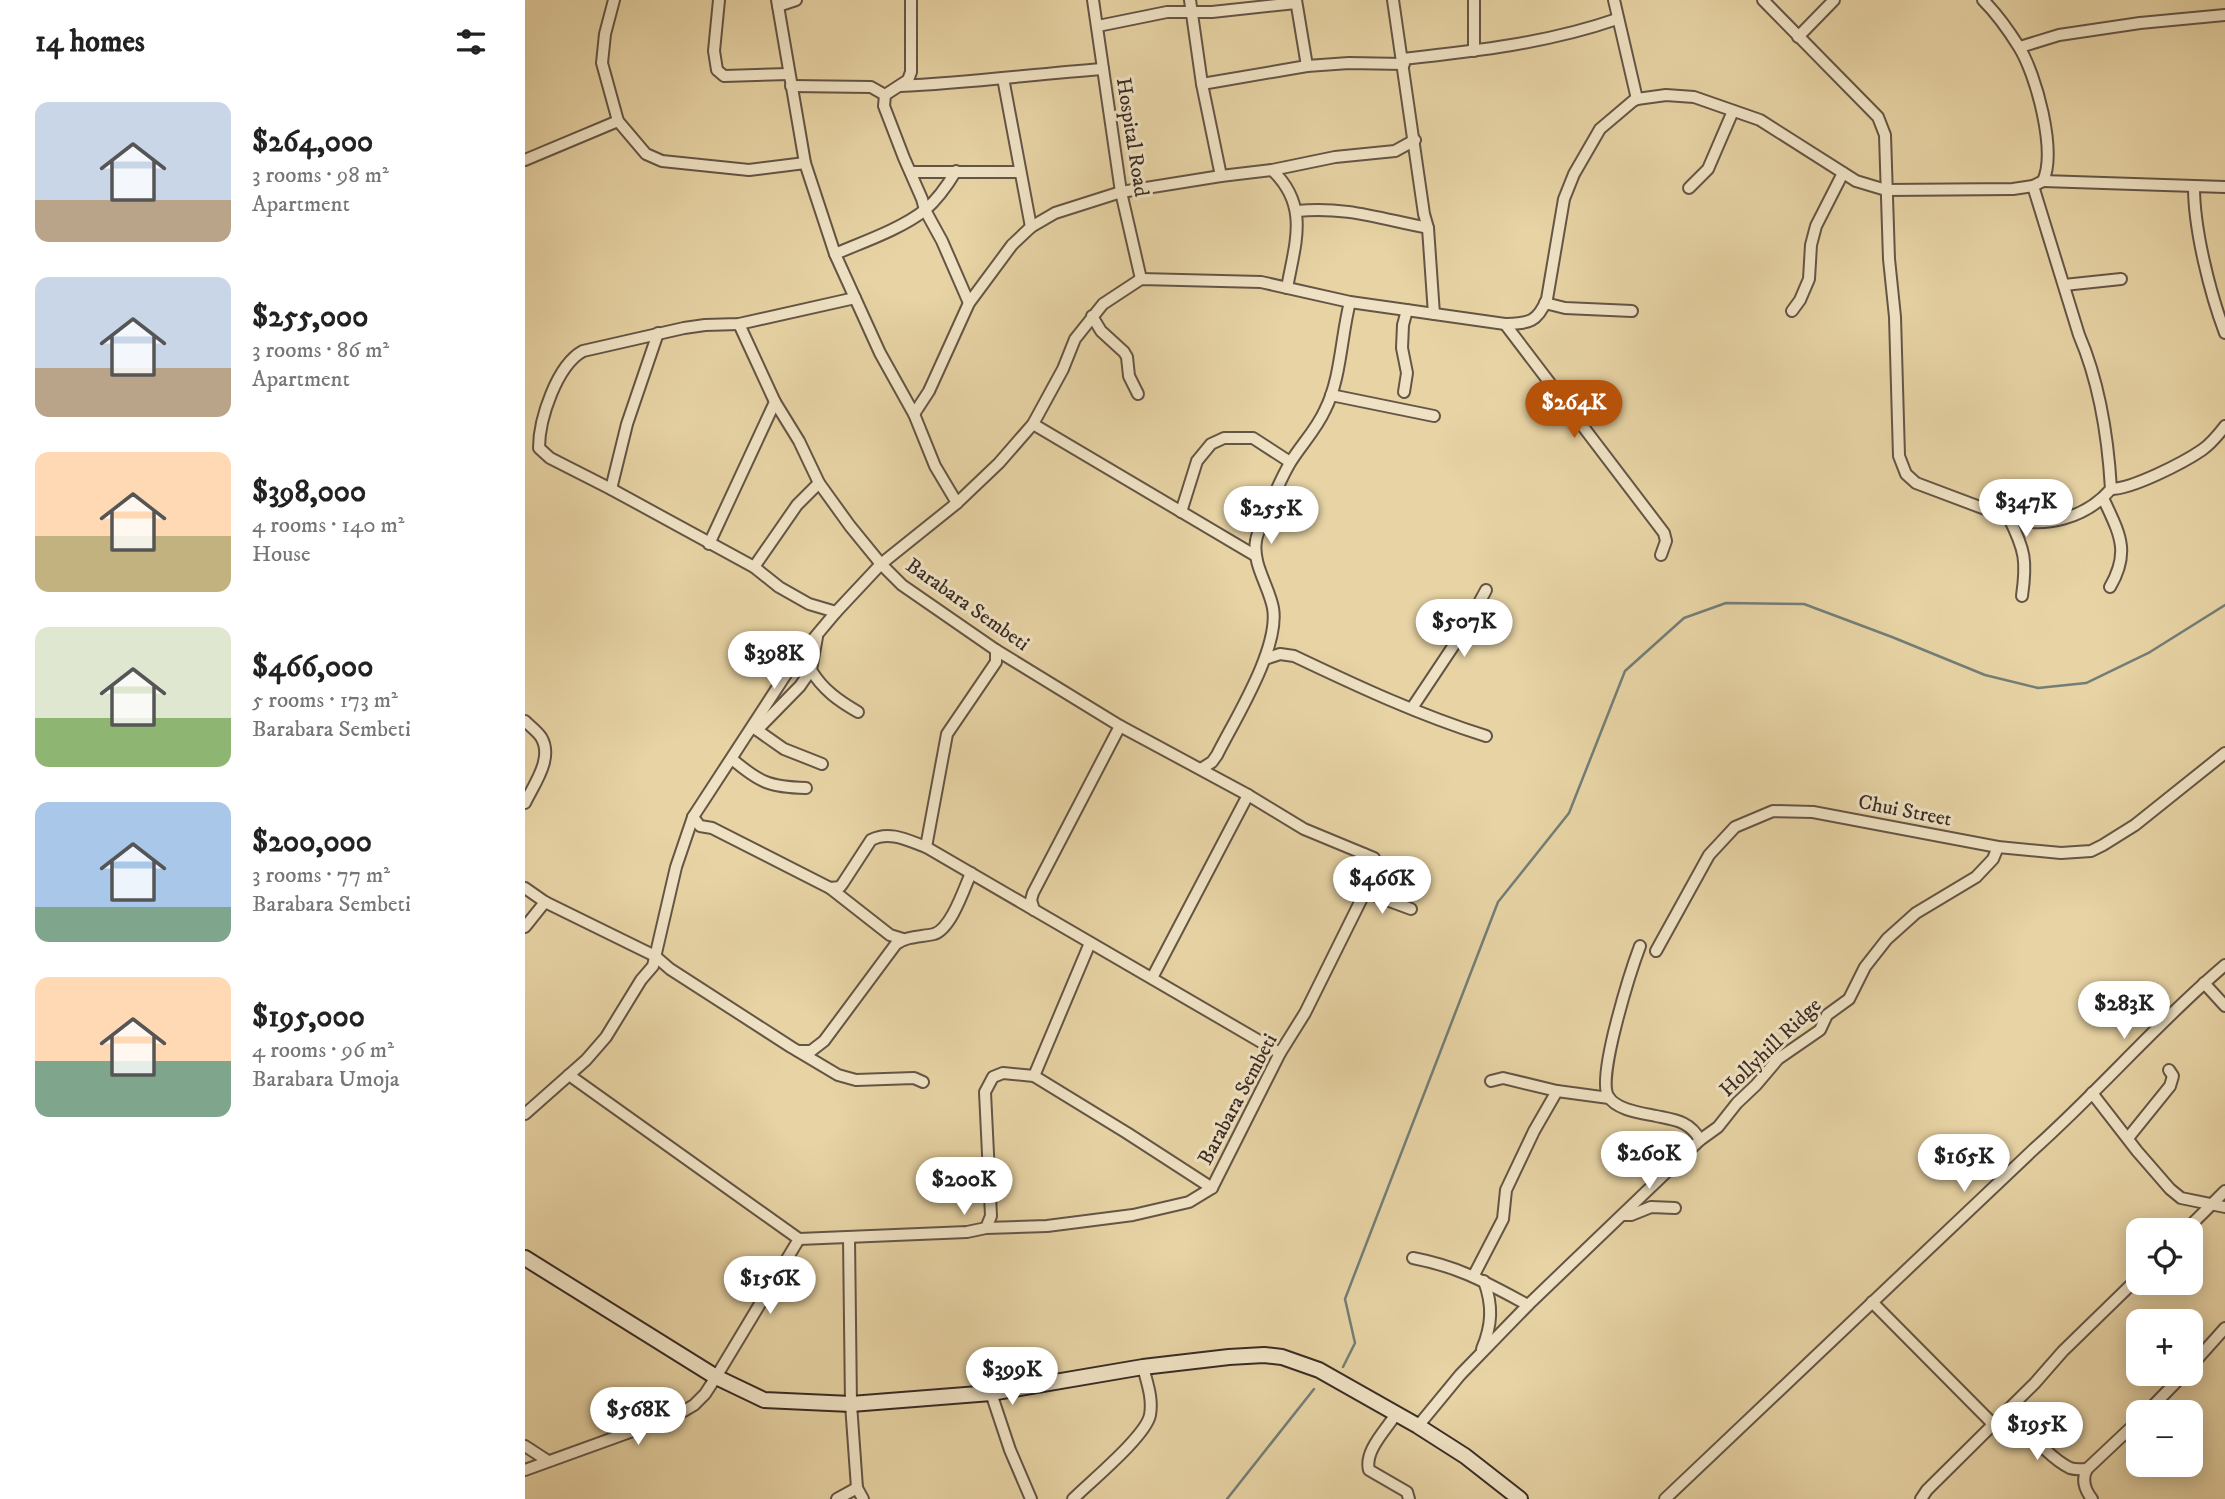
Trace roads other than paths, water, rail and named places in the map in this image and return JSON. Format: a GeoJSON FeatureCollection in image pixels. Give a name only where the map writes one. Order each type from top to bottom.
{"type":"FeatureCollection","features":[{"type":"Feature","properties":{"kind":"street"},"geometry":{"type":"LineString","coordinates":[[614,0],[605,34],[603,63],[618,121],[646,154],[662,161],[749,170],[805,163]]}},
{"type":"Feature","properties":{"kind":"street"},"geometry":{"type":"LineString","coordinates":[[719,0],[714,51],[717,70],[724,76],[789,74]]}},
{"type":"Feature","properties":{"kind":"street"},"geometry":{"type":"LineString","coordinates":[[796,0],[777,3],[805,163],[835,254],[880,353],[914,414],[935,466],[957,503]]}},
{"type":"Feature","properties":{"kind":"street"},"geometry":{"type":"LineString","coordinates":[[885,95],[908,80],[911,72],[911,0]]}},
{"type":"Feature","properties":{"kind":"street","name":"Hospital Road"},"geometry":{"type":"LineString","coordinates":[[1093,0],[1121,192],[1141,279]]}},
{"type":"Feature","properties":{"kind":"street"},"geometry":{"type":"LineString","coordinates":[[1190,0],[1202,84],[1221,176]]}},
{"type":"Feature","properties":{"kind":"street"},"geometry":{"type":"LineString","coordinates":[[1394,0],[1428,228],[1434,314]]}},
{"type":"Feature","properties":{"kind":"street"},"geometry":{"type":"LineString","coordinates":[[1474,0],[1474,51]]}},
{"type":"Feature","properties":{"kind":"street"},"geometry":{"type":"LineString","coordinates":[[1614,0],[1637,99]]}},
{"type":"Feature","properties":{"kind":"street"},"geometry":{"type":"LineString","coordinates":[[1763,0],[1878,117],[1885,135],[1899,456],[1906,474],[1916,483],[2009,519],[2040,524],[2065,520],[2107,494],[2134,485],[2201,451],[2225,426]]}},
{"type":"Feature","properties":{"kind":"street"},"geometry":{"type":"LineString","coordinates":[[1798,37],[1834,0]]}},
{"type":"Feature","properties":{"kind":"street"},"geometry":{"type":"LineString","coordinates":[[1983,0],[2020,47],[2045,116],[2048,160],[2038,184],[2064,285],[2100,401],[2109,456],[2107,494],[2119,531],[2123,559],[2119,573],[2110,587]]}},
{"type":"Feature","properties":{"kind":"street"},"geometry":{"type":"LineString","coordinates":[[1098,26],[1167,12],[1296,2],[1307,66]]}},
{"type":"Feature","properties":{"kind":"street"},"geometry":{"type":"LineString","coordinates":[[2020,47],[2059,35],[2140,23],[2225,15]]}},
{"type":"Feature","properties":{"kind":"street"},"geometry":{"type":"LineString","coordinates":[[1202,84],[1307,66],[1404,62],[1525,44],[1586,30],[1617,19]]}},
{"type":"Feature","properties":{"kind":"street"},"geometry":{"type":"LineString","coordinates":[[899,86],[1103,69]]}},
{"type":"Feature","properties":{"kind":"street"},"geometry":{"type":"LineString","coordinates":[[1003,78],[1031,227]]}},
{"type":"Feature","properties":{"kind":"street"},"geometry":{"type":"LineString","coordinates":[[791,86],[871,87],[885,95]]}},
{"type":"Feature","properties":{"kind":"street"},"geometry":{"type":"LineString","coordinates":[[525,1114],[569,1076],[606,1037],[653,965],[676,867],[693,817],[756,727],[795,662],[836,612],[881,564],[957,503],[999,463],[1033,424],[1063,369],[1075,340],[1092,316],[1103,304],[1141,279],[1261,282],[1350,302],[1505,324],[1528,323],[1541,314],[1545,303],[1564,199],[1574,174],[1600,129],[1637,99],[1666,94],[1694,97],[1760,120],[1856,181],[1886,190],[2013,189],[2038,184],[2225,187]]}},
{"type":"Feature","properties":{"kind":"street"},"geometry":{"type":"LineString","coordinates":[[885,95],[884,106],[904,159],[969,303]]}},
{"type":"Feature","properties":{"kind":"street"},"geometry":{"type":"LineString","coordinates":[[1689,188],[1707,169],[1733,111]]}},
{"type":"Feature","properties":{"kind":"street"},"geometry":{"type":"LineString","coordinates":[[525,160],[618,121]]}},
{"type":"Feature","properties":{"kind":"street"},"geometry":{"type":"LineString","coordinates":[[914,414],[929,391],[969,303],[1012,245],[1031,227],[1055,213],[1121,192],[1395,151],[1415,140]]}},
{"type":"Feature","properties":{"kind":"street"},"geometry":{"type":"LineString","coordinates":[[1272,170],[1283,180],[1297,211],[1297,233],[1287,288]]}},
{"type":"Feature","properties":{"kind":"street"},"geometry":{"type":"LineString","coordinates":[[835,254],[925,210],[943,192],[955,171]]}},
{"type":"Feature","properties":{"kind":"street"},"geometry":{"type":"LineString","coordinates":[[911,172],[1020,172]]}},
{"type":"Feature","properties":{"kind":"street"},"geometry":{"type":"LineString","coordinates":[[1791,312],[1800,300],[1809,279],[1811,245],[1816,226],[1843,173]]}},
{"type":"Feature","properties":{"kind":"street"},"geometry":{"type":"LineString","coordinates":[[2194,187],[2194,209],[2215,307],[2225,333]]}},
{"type":"Feature","properties":{"kind":"street"},"geometry":{"type":"LineString","coordinates":[[1297,211],[1323,209],[1355,212],[1428,228]]}},
{"type":"Feature","properties":{"kind":"street"},"geometry":{"type":"LineString","coordinates":[[2064,285],[2122,279]]}},
{"type":"Feature","properties":{"kind":"street"},"geometry":{"type":"LineString","coordinates":[[836,612],[809,604],[779,587],[754,567],[550,458],[539,448],[543,418],[554,389],[572,357],[583,351],[658,333],[705,325],[739,324],[855,298]]}},
{"type":"Feature","properties":{"kind":"street"},"geometry":{"type":"LineString","coordinates":[[1201,769],[1217,755],[1265,659],[1273,609],[1256,556],[1256,540],[1277,488],[1290,463],[1315,429],[1331,395],[1350,302]]}},
{"type":"Feature","properties":{"kind":"street"},"geometry":{"type":"LineString","coordinates":[[1545,303],[1565,308],[1632,312]]}},
{"type":"Feature","properties":{"kind":"street"},"geometry":{"type":"LineString","coordinates":[[1404,392],[1407,373],[1402,348],[1407,310]]}},
{"type":"Feature","properties":{"kind":"street"},"geometry":{"type":"LineString","coordinates":[[1092,316],[1101,331],[1124,352],[1132,385],[1138,394]]}},
{"type":"Feature","properties":{"kind":"street","name":"Barabara Sembeti"},"geometry":{"type":"LineString","coordinates":[[739,324],[775,402],[799,441],[819,483],[850,526],[902,585],[996,650],[1121,726],[1248,795],[1304,829],[1369,856],[1365,892],[1305,1013],[1280,1054],[1212,1188],[1189,1202],[1133,1215],[1047,1226],[799,1239]]}},
{"type":"Feature","properties":{"kind":"street"},"geometry":{"type":"LineString","coordinates":[[1505,324],[1664,533],[1666,541],[1661,555]]}},
{"type":"Feature","properties":{"kind":"street"},"geometry":{"type":"LineString","coordinates":[[611,489],[627,424],[658,333]]}},
{"type":"Feature","properties":{"kind":"street"},"geometry":{"type":"LineString","coordinates":[[1331,395],[1434,416]]}},
{"type":"Feature","properties":{"kind":"street"},"geometry":{"type":"LineString","coordinates":[[709,544],[775,402]]}},
{"type":"Feature","properties":{"kind":"street"},"geometry":{"type":"LineString","coordinates":[[1033,424],[1256,556]]}},
{"type":"Feature","properties":{"kind":"street"},"geometry":{"type":"LineString","coordinates":[[1181,512],[1198,461],[1211,444],[1224,438],[1253,438],[1290,463]]}},
{"type":"Feature","properties":{"kind":"street"},"geometry":{"type":"LineString","coordinates":[[754,567],[797,505],[819,483]]}},
{"type":"Feature","properties":{"kind":"street"},"geometry":{"type":"LineString","coordinates":[[2009,519],[2021,544],[2026,565],[2022,596]]}},
{"type":"Feature","properties":{"kind":"street"},"geometry":{"type":"LineString","coordinates":[[1412,708],[1466,627],[1486,590]]}},
{"type":"Feature","properties":{"kind":"street"},"geometry":{"type":"LineString","coordinates":[[756,727],[800,686],[811,670],[818,634]]}},
{"type":"Feature","properties":{"kind":"street"},"geometry":{"type":"LineString","coordinates":[[926,847],[947,734],[996,662],[996,650]]}},
{"type":"Feature","properties":{"kind":"street"},"geometry":{"type":"LineString","coordinates":[[1265,659],[1280,654],[1294,656],[1379,696],[1486,736]]}},
{"type":"Feature","properties":{"kind":"street"},"geometry":{"type":"LineString","coordinates":[[811,670],[824,688],[858,712]]}},
{"type":"Feature","properties":{"kind":"street"},"geometry":{"type":"LineString","coordinates":[[525,721],[540,735],[545,746],[545,765],[525,803]]}},
{"type":"Feature","properties":{"kind":"street"},"geometry":{"type":"LineString","coordinates":[[1034,909],[1031,900],[1033,894],[1121,726]]}},
{"type":"Feature","properties":{"kind":"street"},"geometry":{"type":"LineString","coordinates":[[756,727],[784,749],[822,764]]}},
{"type":"Feature","properties":{"kind":"street","name":"Chui Street"},"geometry":{"type":"LineString","coordinates":[[1656,951],[1709,855],[1735,827],[1773,811],[1813,812],[1999,848],[2061,853],[2091,851],[2135,825],[2225,752]]}},
{"type":"Feature","properties":{"kind":"street"},"geometry":{"type":"LineString","coordinates":[[732,759],[767,783],[779,787],[806,788]]}},
{"type":"Feature","properties":{"kind":"street"},"geometry":{"type":"LineString","coordinates":[[1152,978],[1248,795]]}},
{"type":"Feature","properties":{"kind":"street"},"geometry":{"type":"LineString","coordinates":[[693,817],[700,826],[712,828],[830,888],[890,935],[903,939]]}},
{"type":"Feature","properties":{"kind":"street"},"geometry":{"type":"LineString","coordinates":[[830,888],[839,887],[843,883],[871,840],[878,836],[889,835],[926,847],[1280,1054]]}},
{"type":"Feature","properties":{"kind":"street","name":"Hollyhill Ridge"},"geometry":{"type":"LineString","coordinates":[[1418,1426],[1460,1375],[1528,1306],[1700,1140],[1718,1127],[1737,1102],[1779,1059],[1820,1030],[1828,1015],[1849,999],[1865,967],[1887,939],[1916,913],[1976,877],[1993,859],[1999,848]]}},
{"type":"Feature","properties":{"kind":"street"},"geometry":{"type":"LineString","coordinates":[[796,1051],[811,1051],[824,1041],[896,944],[903,939],[942,931],[971,873]]}},
{"type":"Feature","properties":{"kind":"street"},"geometry":{"type":"LineString","coordinates":[[525,888],[545,902],[655,956],[670,969],[796,1051],[847,1078],[867,1081],[914,1078],[923,1082]]}},
{"type":"Feature","properties":{"kind":"street"},"geometry":{"type":"LineString","coordinates":[[1365,892],[1411,909]]}},
{"type":"Feature","properties":{"kind":"street"},"geometry":{"type":"LineString","coordinates":[[525,927],[545,902]]}},
{"type":"Feature","properties":{"kind":"street"},"geometry":{"type":"LineString","coordinates":[[1034,1076],[1090,943]]}},
{"type":"Feature","properties":{"kind":"street"},"geometry":{"type":"LineString","coordinates":[[1640,946],[1631,969],[1605,1072],[1606,1093],[1614,1103],[1634,1112],[1685,1122],[1700,1140]]}},
{"type":"Feature","properties":{"kind":"street"},"geometry":{"type":"LineString","coordinates":[[1665,1499],[2071,1116],[2195,990],[2225,965]]}},
{"type":"Feature","properties":{"kind":"street"},"geometry":{"type":"LineString","coordinates":[[2204,982],[2225,1006]]}},
{"type":"Feature","properties":{"kind":"street"},"geometry":{"type":"LineString","coordinates":[[2127,1138],[2170,1086],[2173,1076],[2169,1070]]}},
{"type":"Feature","properties":{"kind":"street"},"geometry":{"type":"LineString","coordinates":[[986,1228],[991,1216],[985,1092],[989,1081],[1003,1073],[1034,1076],[1212,1188]]}},
{"type":"Feature","properties":{"kind":"street"},"geometry":{"type":"LineString","coordinates":[[525,1470],[654,1425],[694,1405],[716,1377],[799,1239],[569,1076]]}},
{"type":"Feature","properties":{"kind":"street"},"geometry":{"type":"LineString","coordinates":[[1491,1081],[1503,1078],[1557,1091],[1609,1098]]}},
{"type":"Feature","properties":{"kind":"street"},"geometry":{"type":"LineString","coordinates":[[1480,1355],[1491,1322],[1490,1299],[1479,1278],[1503,1219],[1506,1190],[1534,1131],[1557,1091]]}},
{"type":"Feature","properties":{"kind":"street"},"geometry":{"type":"LineString","coordinates":[[2092,1093],[2127,1138],[2181,1198],[2225,1207]]}},
{"type":"Feature","properties":{"kind":"street"},"geometry":{"type":"LineString","coordinates":[[2198,1218],[2225,1191]]}},
{"type":"Feature","properties":{"kind":"street"},"geometry":{"type":"LineString","coordinates":[[1623,1215],[1651,1207],[1675,1208]]}},
{"type":"Feature","properties":{"kind":"street"},"geometry":{"type":"LineString","coordinates":[[849,1238],[851,1404],[857,1488],[863,1499]]}},
{"type":"Feature","properties":{"kind":"street"},"geometry":{"type":"LineString","coordinates":[[525,1258],[716,1377],[764,1400],[851,1404],[991,1393],[1143,1367],[1229,1357],[1282,1357],[1319,1370],[1418,1426],[1465,1456],[1520,1499]]}},
{"type":"Feature","properties":{"kind":"street"},"geometry":{"type":"LineString","coordinates":[[1413,1258],[1441,1264],[1479,1278],[1528,1306]]}},
{"type":"Feature","properties":{"kind":"street"},"geometry":{"type":"LineString","coordinates":[[1936,1499],[1924,1494],[2126,1290]]}},
{"type":"Feature","properties":{"kind":"street"},"geometry":{"type":"LineString","coordinates":[[1872,1302],[1897,1324],[1993,1424]]}},
{"type":"Feature","properties":{"kind":"street"},"geometry":{"type":"LineString","coordinates":[[2203,1354],[2223,1335]]}},
{"type":"Feature","properties":{"kind":"street"},"geometry":{"type":"LineString","coordinates":[[1073,1499],[1142,1432],[1150,1418],[1151,1396],[1143,1367]]}},
{"type":"Feature","properties":{"kind":"street"},"geometry":{"type":"LineString","coordinates":[[2159,1400],[2172,1386]]}},
{"type":"Feature","properties":{"kind":"street"},"geometry":{"type":"LineString","coordinates":[[991,1393],[1010,1450],[1031,1499]]}},
{"type":"Feature","properties":{"kind":"street"},"geometry":{"type":"LineString","coordinates":[[2008,1411],[2050,1453],[2068,1467],[2082,1471]]}},
{"type":"Feature","properties":{"kind":"street"},"geometry":{"type":"LineString","coordinates":[[1396,1414],[1367,1462],[1369,1470],[1407,1492],[1409,1499]]}},
{"type":"Feature","properties":{"kind":"street"},"geometry":{"type":"LineString","coordinates":[[2082,1471],[2126,1432]]}},
{"type":"Feature","properties":{"kind":"street"},"geometry":{"type":"LineString","coordinates":[[525,1446],[548,1461]]}},
{"type":"Feature","properties":{"kind":"street"},"geometry":{"type":"LineString","coordinates":[[2082,1471],[2084,1483],[2092,1499]]}},
{"type":"Feature","properties":{"kind":"street"},"geometry":{"type":"LineString","coordinates":[[837,1499],[857,1488]]}},
{"type":"Feature","properties":{"kind":"waterway"},"geometry":{"type":"LineString","coordinates":[[1343,1367],[1355,1343],[1345,1299],[1498,902],[1569,813],[1625,671],[1684,618],[1726,603],[1804,604],[1985,675],[2038,688],[2086,683],[2150,652],[2225,605]]}},
{"type":"Feature","properties":{"kind":"waterway"},"geometry":{"type":"LineString","coordinates":[[1227,1499],[1314,1389]]}}]}
